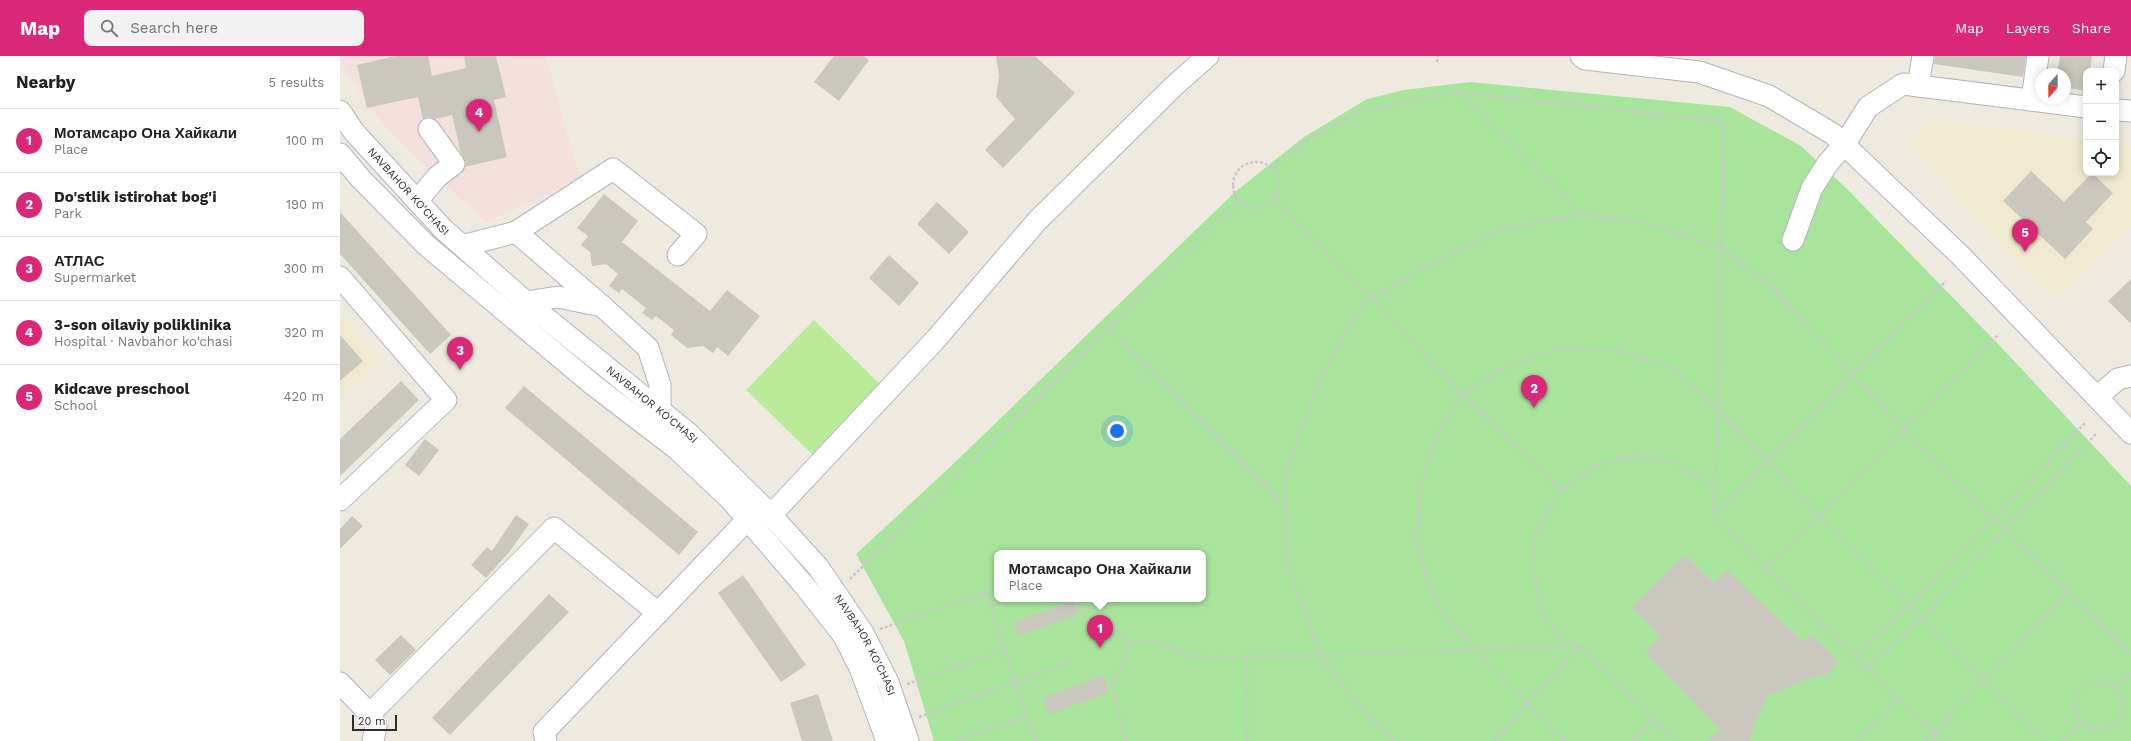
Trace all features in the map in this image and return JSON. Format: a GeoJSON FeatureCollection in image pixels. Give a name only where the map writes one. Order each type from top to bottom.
{"type":"FeatureCollection","features":[{"type":"Feature","properties":{"kind":"street"},"geometry":{"type":"LineString","coordinates":[[771,515],[936,339],[1037,221],[1174,86],[1208,56]]}},
{"type":"Feature","properties":{"kind":"street"},"geometry":{"type":"LineString","coordinates":[[1581,56],[1585,59],[1699,72],[1769,96],[1833,134],[1960,255],[2131,432]]}},
{"type":"Feature","properties":{"kind":"street"},"geometry":{"type":"LineString","coordinates":[[1918,86],[1923,56]]}},
{"type":"Feature","properties":{"kind":"street"},"geometry":{"type":"LineString","coordinates":[[2032,100],[2038,56]]}},
{"type":"Feature","properties":{"kind":"street"},"geometry":{"type":"LineString","coordinates":[[2114,68],[2116,56]]}},
{"type":"Feature","properties":{"kind":"street"},"geometry":{"type":"LineString","coordinates":[[1793,240],[1812,188],[1828,163],[1844,144],[1868,107],[1903,84],[2083,107]]}},
{"type":"Feature","properties":{"kind":"street"},"geometry":{"type":"LineString","coordinates":[[2119,110],[2131,111]]}},
{"type":"Feature","properties":{"kind":"street","name":"NAVBAHOR KO'CHASI"},"geometry":{"type":"LineString","coordinates":[[340,111],[359,138],[444,230],[526,302],[688,433],[736,493],[747,520],[803,584],[844,636],[862,674],[886,741]]}},
{"type":"Feature","properties":{"kind":"street"},"geometry":{"type":"LineString","coordinates":[[417,201],[437,177],[454,164],[429,129]]}},
{"type":"Feature","properties":{"kind":"street","name":"NAVBAHOR KO'CHASI"},"geometry":{"type":"LineString","coordinates":[[340,154],[361,179],[426,245],[592,384],[736,493],[771,515],[818,567],[863,633],[888,682],[908,741]]}},
{"type":"Feature","properties":{"kind":"street"},"geometry":{"type":"LineString","coordinates":[[462,246],[516,232],[613,169],[696,234],[678,255]]}},
{"type":"Feature","properties":{"kind":"street"},"geometry":{"type":"LineString","coordinates":[[516,232],[648,348],[660,385],[660,410]]}},
{"type":"Feature","properties":{"kind":"street"},"geometry":{"type":"LineString","coordinates":[[340,277],[446,400],[340,500]]}},
{"type":"Feature","properties":{"kind":"street"},"geometry":{"type":"LineString","coordinates":[[526,302],[558,297],[602,306]]}},
{"type":"Feature","properties":{"kind":"street"},"geometry":{"type":"LineString","coordinates":[[2097,397],[2118,379],[2131,376]]}},
{"type":"Feature","properties":{"kind":"street"},"geometry":{"type":"LineString","coordinates":[[546,741],[544,732],[747,520]]}},
{"type":"Feature","properties":{"kind":"street"},"geometry":{"type":"LineString","coordinates":[[370,714],[554,528],[658,613]]}},
{"type":"Feature","properties":{"kind":"street"},"geometry":{"type":"LineString","coordinates":[[340,683],[370,714],[376,726],[373,741]]}},
{"type":"Feature","properties":{"kind":"path"},"geometry":{"type":"LineString","coordinates":[[1436,62],[1438,56]]}},
{"type":"Feature","properties":{"kind":"path"},"geometry":{"type":"LineString","coordinates":[[1459,92],[1583,214]]}},
{"type":"Feature","properties":{"kind":"path"},"geometry":{"type":"LineString","coordinates":[[1272,169],[1306,141],[1358,112],[1459,92],[1722,121],[1722,249],[1719,411],[1714,517],[1899,700],[1945,741]]}},
{"type":"Feature","properties":{"kind":"path"},"geometry":{"type":"LineString","coordinates":[[1254,162],[1261,162],[1272,169],[1278,177],[1279,185],[1274,199],[1261,208],[1253,208],[1240,202],[1235,196],[1232,181],[1240,168],[1254,162]]}},
{"type":"Feature","properties":{"kind":"path"},"geometry":{"type":"LineString","coordinates":[[1274,199],[1463,395],[1562,491]]}},
{"type":"Feature","properties":{"kind":"path"},"geometry":{"type":"LineString","coordinates":[[850,579],[1240,202]]}},
{"type":"Feature","properties":{"kind":"path"},"geometry":{"type":"LineString","coordinates":[[1394,741],[1357,704],[1321,656],[1287,566],[1286,474],[1318,384],[1348,328],[1371,298],[1438,261],[1502,230],[1583,214],[1657,226],[1722,249],[1768,283],[1904,430],[2131,655]]}},
{"type":"Feature","properties":{"kind":"path"},"geometry":{"type":"LineString","coordinates":[[1714,517],[1766,461],[1946,281]]}},
{"type":"Feature","properties":{"kind":"path"},"geometry":{"type":"LineString","coordinates":[[1110,328],[1287,507]]}},
{"type":"Feature","properties":{"kind":"path"},"geometry":{"type":"LineString","coordinates":[[1766,568],[1820,516],[1999,334]]}},
{"type":"Feature","properties":{"kind":"path"},"geometry":{"type":"LineString","coordinates":[[1564,741],[1474,649],[1438,607],[1416,544],[1419,496],[1435,438],[1463,395],[1499,370],[1559,349],[1618,351],[1671,367],[1719,411],[1820,516],[2044,741]]}},
{"type":"Feature","properties":{"kind":"path"},"geometry":{"type":"LineString","coordinates":[[1855,657],[1910,606],[2086,422]]}},
{"type":"Feature","properties":{"kind":"path"},"geometry":{"type":"LineString","coordinates":[[1867,668],[1921,618],[2098,433]]}},
{"type":"Feature","properties":{"kind":"path"},"geometry":{"type":"LineString","coordinates":[[1567,646],[1542,612],[1532,566],[1535,535],[1562,491],[1594,466],[1634,456],[1678,464],[1715,488]]}},
{"type":"Feature","properties":{"kind":"path"},"geometry":{"type":"LineString","coordinates":[[878,630],[994,589]]}},
{"type":"Feature","properties":{"kind":"path"},"geometry":{"type":"LineString","coordinates":[[986,592],[1035,741]]}},
{"type":"Feature","properties":{"kind":"path"},"geometry":{"type":"LineString","coordinates":[[1926,741],[2068,592]]}},
{"type":"Feature","properties":{"kind":"path"},"geometry":{"type":"LineString","coordinates":[[1079,602],[1086,618],[1114,626],[1128,643],[1124,666],[1111,680],[1126,741]]}},
{"type":"Feature","properties":{"kind":"path"},"geometry":{"type":"LineString","coordinates":[[1128,643],[1152,641],[1193,657],[1321,656],[1580,646],[1676,741]]}},
{"type":"Feature","properties":{"kind":"path"},"geometry":{"type":"LineString","coordinates":[[1494,741],[1580,646]]}},
{"type":"Feature","properties":{"kind":"path"},"geometry":{"type":"LineString","coordinates":[[904,685],[1005,650]]}},
{"type":"Feature","properties":{"kind":"path"},"geometry":{"type":"LineString","coordinates":[[1247,656],[1247,741]]}},
{"type":"Feature","properties":{"kind":"path"},"geometry":{"type":"LineString","coordinates":[[918,717],[1074,661]]}},
{"type":"Feature","properties":{"kind":"path"},"geometry":{"type":"LineString","coordinates":[[2116,689],[2131,674]]}},
{"type":"Feature","properties":{"kind":"path"},"geometry":{"type":"LineString","coordinates":[[2099,682],[2107,683],[2116,689],[2123,700],[2124,708],[2117,722],[2111,728],[2099,731],[2087,728],[2081,723],[2074,708],[2076,696],[2084,687],[2099,682]]}},
{"type":"Feature","properties":{"kind":"path"},"geometry":{"type":"LineString","coordinates":[[1857,741],[1899,700]]}},
{"type":"Feature","properties":{"kind":"path"},"geometry":{"type":"LineString","coordinates":[[956,741],[1027,716]]}},
{"type":"Feature","properties":{"kind":"path"},"geometry":{"type":"LineString","coordinates":[[1633,741],[1654,719]]}},
{"type":"Feature","properties":{"kind":"path"},"geometry":{"type":"LineString","coordinates":[[2063,741],[2081,723]]}},
{"type":"Feature","properties":{"kind":"path"},"geometry":{"type":"LineString","coordinates":[[1935,732],[1935,741]]}},
{"type":"Feature","properties":{"kind":"shaded area"},"geometry":{"type":"Polygon","coordinates":[[[340,56],[546,56],[580,180],[486,222],[414,156],[369,108],[340,60],[340,56]]]}},
{"type":"Feature","properties":{"kind":"shaded area"},"geometry":{"type":"Polygon","coordinates":[[[1932,119],[2083,140],[2083,176],[2119,176],[2119,144],[2131,146],[2131,226],[2056,299],[2008,252],[1908,144],[1932,119]]]}},
{"type":"Feature","properties":{"kind":"shaded area"},"geometry":{"type":"Polygon","coordinates":[[[340,314],[382,362],[340,400],[340,314]]]}},
{"type":"Feature","properties":{"kind":"green space"},"geometry":{"type":"Polygon","coordinates":[[[1470,82],[1730,107],[1801,146],[1846,188],[2001,347],[2131,486],[2131,741],[934,741],[904,641],[856,554],[949,468],[1235,192],[1304,137],[1367,99],[1404,90],[1470,82]]]}},
{"type":"Feature","properties":{"kind":"green space"},"geometry":{"type":"Polygon","coordinates":[[[814,320],[881,385],[813,455],[746,390],[814,320]]]}},
{"type":"Feature","properties":{"kind":"building"},"geometry":{"type":"Polygon","coordinates":[[[395,56],[428,56],[432,76],[466,68],[464,56],[496,56],[506,97],[494,100],[507,157],[465,167],[466,162],[461,154],[452,115],[435,119],[428,117],[423,119],[418,97],[367,108],[357,65],[395,56]]]}},
{"type":"Feature","properties":{"kind":"building"},"geometry":{"type":"Polygon","coordinates":[[[834,56],[863,56],[869,60],[839,101],[814,82],[834,56]]]}},
{"type":"Feature","properties":{"kind":"building"},"geometry":{"type":"Polygon","coordinates":[[[996,56],[1035,56],[1075,93],[1003,168],[985,150],[1015,119],[996,97],[999,76],[996,56]]]}},
{"type":"Feature","properties":{"kind":"building"},"geometry":{"type":"Polygon","coordinates":[[[1935,56],[2026,56],[2023,77],[1934,64],[1935,56]]]}},
{"type":"Feature","properties":{"kind":"building"},"geometry":{"type":"Polygon","coordinates":[[[2060,56],[2092,56],[2090,68],[2083,68],[2083,90],[2071,88],[2071,68],[2058,68],[2060,56]]]}},
{"type":"Feature","properties":{"kind":"building"},"geometry":{"type":"Polygon","coordinates":[[[2031,171],[2064,202],[2089,176],[2095,176],[2113,193],[2086,222],[2093,229],[2065,259],[2003,201],[2031,171]]]}},
{"type":"Feature","properties":{"kind":"building"},"geometry":{"type":"Polygon","coordinates":[[[604,194],[638,221],[622,242],[710,311],[727,290],[760,316],[728,356],[717,347],[713,353],[703,346],[687,348],[671,335],[674,330],[656,316],[652,320],[642,313],[646,308],[622,289],[619,293],[609,286],[618,274],[606,264],[592,266],[590,252],[581,245],[588,236],[577,228],[604,194]]]}},
{"type":"Feature","properties":{"kind":"building"},"geometry":{"type":"Polygon","coordinates":[[[937,202],[969,232],[949,254],[917,224],[937,202]]]}},
{"type":"Feature","properties":{"kind":"building"},"geometry":{"type":"Polygon","coordinates":[[[340,212],[451,335],[430,354],[340,254],[340,212]]]}},
{"type":"Feature","properties":{"kind":"building"},"geometry":{"type":"Polygon","coordinates":[[[889,255],[919,283],[899,306],[869,278],[889,255]]]}},
{"type":"Feature","properties":{"kind":"building"},"geometry":{"type":"Polygon","coordinates":[[[2131,279],[2131,324],[2108,301],[2131,279]]]}},
{"type":"Feature","properties":{"kind":"building"},"geometry":{"type":"Polygon","coordinates":[[[340,335],[363,361],[340,381],[340,335]]]}},
{"type":"Feature","properties":{"kind":"building"},"geometry":{"type":"Polygon","coordinates":[[[401,381],[419,400],[340,476],[340,439],[401,381]]]}},
{"type":"Feature","properties":{"kind":"building"},"geometry":{"type":"Polygon","coordinates":[[[524,386],[698,532],[679,555],[505,408],[524,386]]]}},
{"type":"Feature","properties":{"kind":"building"},"geometry":{"type":"Polygon","coordinates":[[[425,439],[439,450],[419,476],[405,465],[425,439]]]}},
{"type":"Feature","properties":{"kind":"building"},"geometry":{"type":"Polygon","coordinates":[[[516,515],[529,524],[510,551],[486,578],[471,565],[487,547],[492,551],[516,515]]]}},
{"type":"Feature","properties":{"kind":"building"},"geometry":{"type":"Polygon","coordinates":[[[352,516],[363,526],[340,549],[340,529],[352,516]]]}},
{"type":"Feature","properties":{"kind":"building"},"geometry":{"type":"Polygon","coordinates":[[[1685,554],[1713,583],[1727,570],[1803,642],[1812,635],[1839,662],[1826,675],[1803,681],[1767,696],[1753,729],[1750,741],[1706,741],[1720,730],[1645,652],[1660,637],[1632,607],[1685,554]]]}},
{"type":"Feature","properties":{"kind":"building"},"geometry":{"type":"Polygon","coordinates":[[[743,575],[806,665],[781,682],[718,593],[743,575]]]}},
{"type":"Feature","properties":{"kind":"building"},"geometry":{"type":"Polygon","coordinates":[[[549,594],[569,612],[450,735],[432,718],[549,594]]]}},
{"type":"Feature","properties":{"kind":"building"},"geometry":{"type":"Polygon","coordinates":[[[1070,602],[1073,602],[1078,614],[1019,636],[1014,622],[1070,602]]]}},
{"type":"Feature","properties":{"kind":"building"},"geometry":{"type":"Polygon","coordinates":[[[401,635],[416,650],[390,675],[375,660],[401,635]]]}},
{"type":"Feature","properties":{"kind":"building"},"geometry":{"type":"Polygon","coordinates":[[[1103,675],[1109,692],[1049,715],[1043,698],[1103,675]]]}},
{"type":"Feature","properties":{"kind":"building"},"geometry":{"type":"Polygon","coordinates":[[[818,694],[833,741],[802,741],[790,703],[818,694]]]}},
{"type":"Feature","properties":{"kind":"place","name":"3-son oilaviy poliklinika"},"geometry":{"type":"Point","coordinates":[479,132]}},
{"type":"Feature","properties":{"kind":"place","name":"Kidcave preschool"},"geometry":{"type":"Point","coordinates":[2025,252]}},
{"type":"Feature","properties":{"kind":"place","name":"АТЛАС"},"geometry":{"type":"Point","coordinates":[460,370]}},
{"type":"Feature","properties":{"kind":"place","name":"Do'stlik istirohat bog'i"},"geometry":{"type":"Point","coordinates":[1534,408]}},
{"type":"Feature","properties":{"kind":"place","name":"Мотамсаро Она Хайкали"},"geometry":{"type":"Point","coordinates":[1100,648]}}]}
